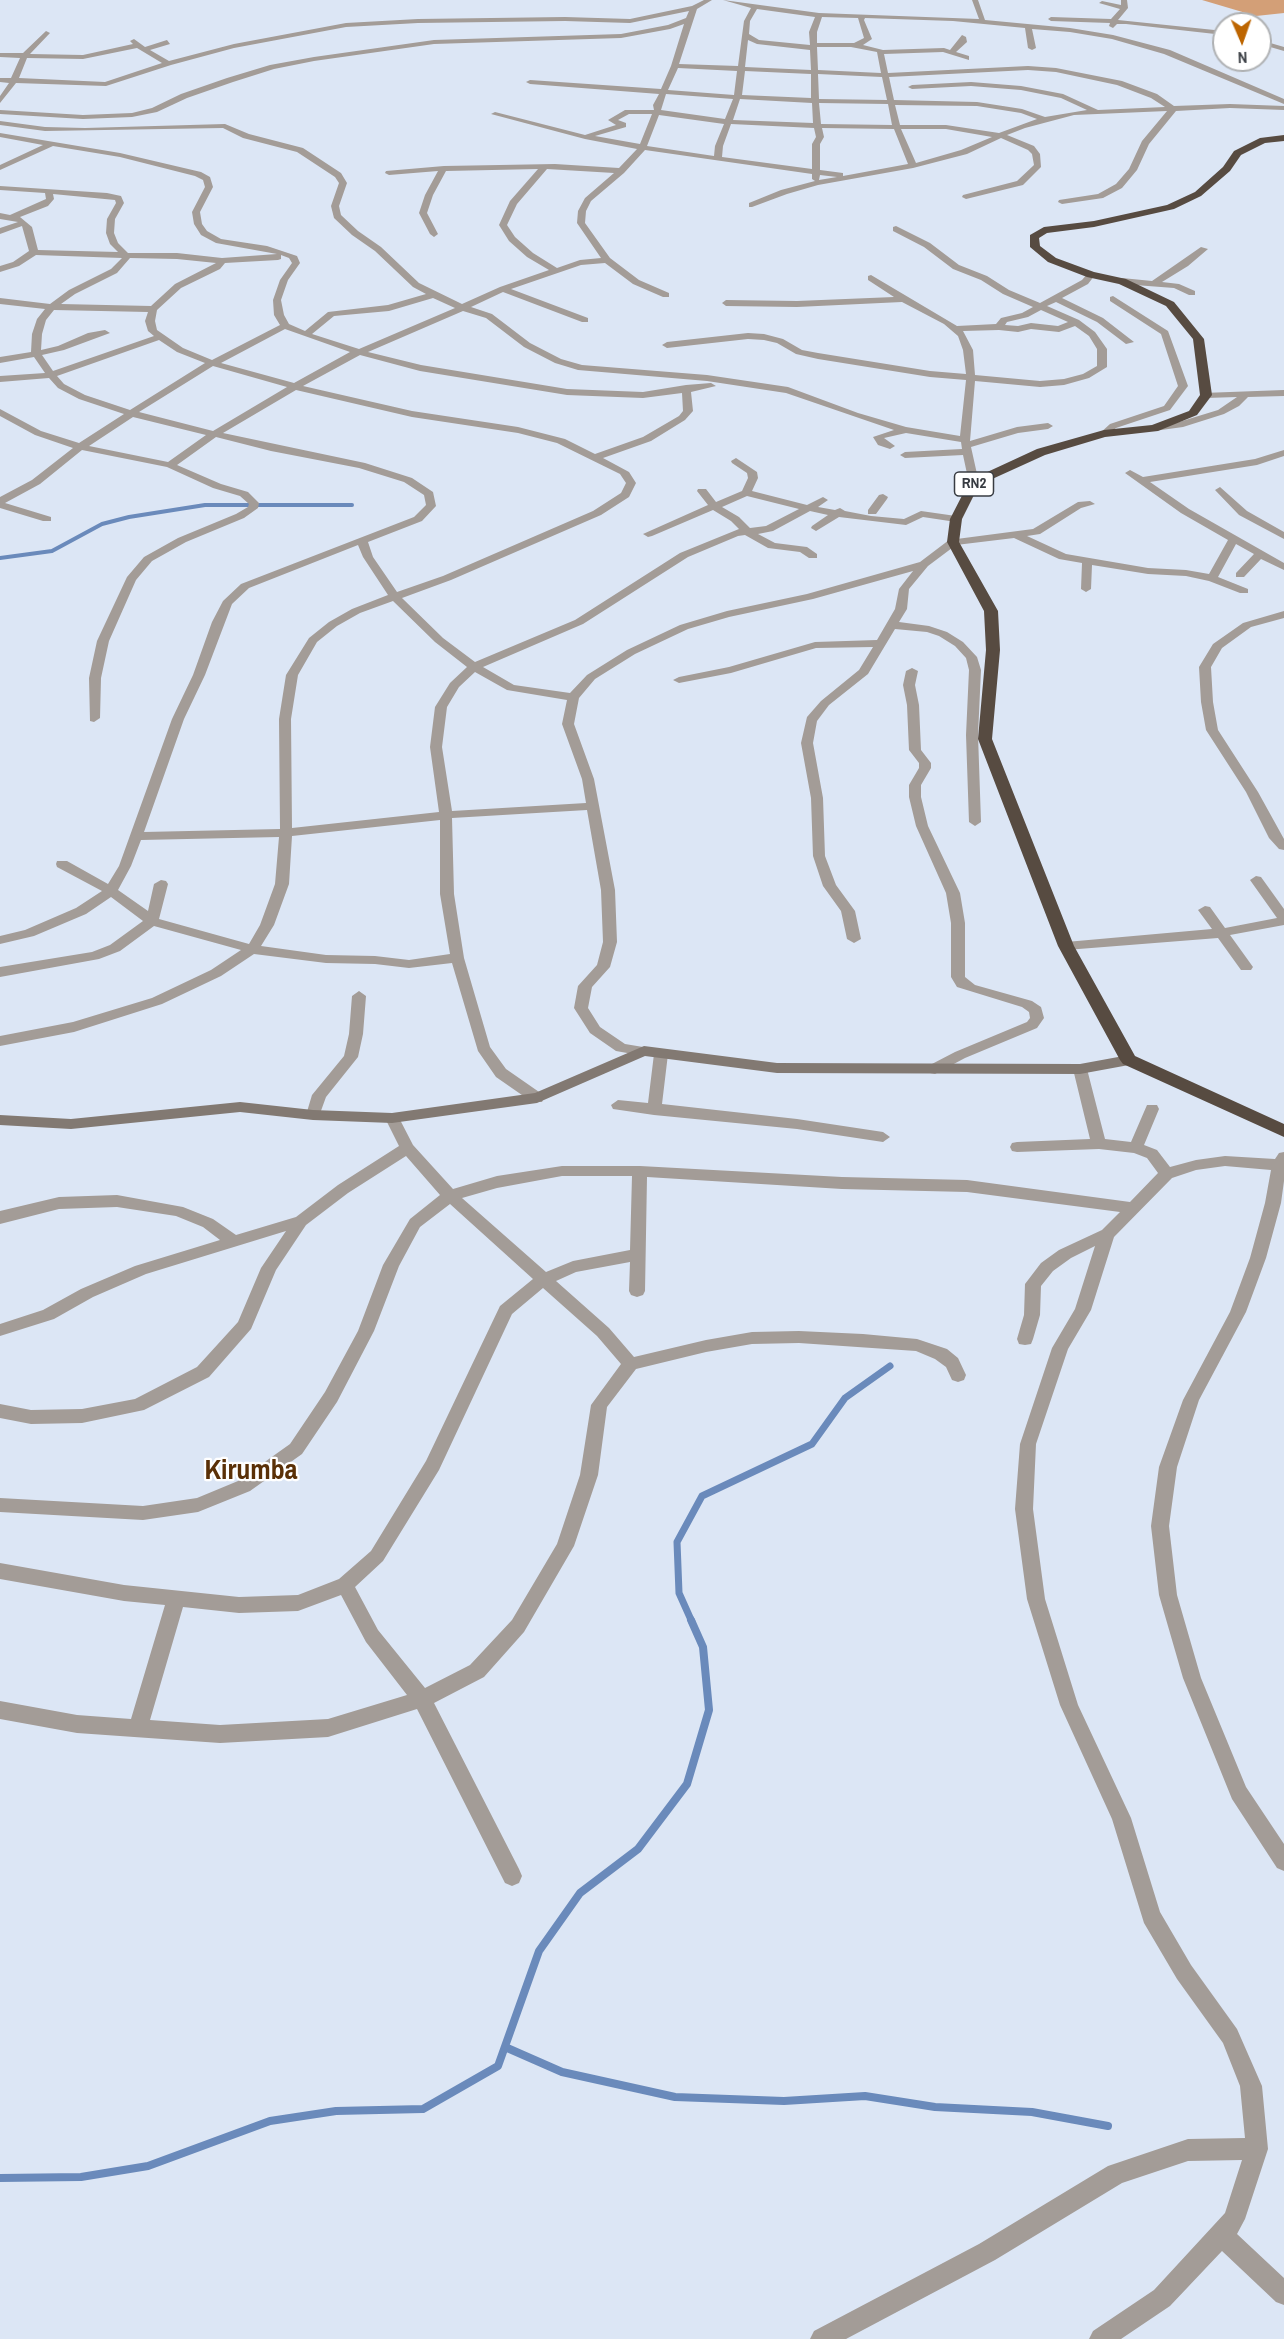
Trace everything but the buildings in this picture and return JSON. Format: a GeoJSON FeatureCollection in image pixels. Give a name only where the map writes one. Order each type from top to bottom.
{"type":"FeatureCollection","features":[{"type":"Feature","properties":{"kind":"highway"},"geometry":{"type":"LineString","coordinates":[[1206,395],[1198,339],[1170,304],[1122,281],[1091,275],[1052,260],[1035,247],[1034,237],[1044,230],[1094,224],[1170,207],[1198,195],[1227,169],[1237,153],[1263,140],[1284,138]]}},
{"type":"Feature","properties":{"kind":"highway","name":"RN2"},"geometry":{"type":"LineString","coordinates":[[953,542],[956,519],[974,483],[1041,452],[1104,434],[1154,428],[1193,412],[1206,395]]}},
{"type":"Feature","properties":{"kind":"highway"},"geometry":{"type":"LineString","coordinates":[[953,542],[991,611],[993,650],[985,739],[1066,946],[1129,1060],[1284,1131]]}},
{"type":"Feature","properties":{"kind":"street"},"geometry":{"type":"LineString","coordinates":[[0,80],[106,84],[168,63],[234,46],[346,25],[418,21],[565,19],[630,21],[694,8],[709,0]]}},
{"type":"Feature","properties":{"kind":"street"},"geometry":{"type":"LineString","coordinates":[[726,0],[755,7],[819,15],[1115,21],[1212,31]]}},
{"type":"Feature","properties":{"kind":"street"},"geometry":{"type":"LineString","coordinates":[[975,0],[982,19]]}},
{"type":"Feature","properties":{"kind":"street"},"geometry":{"type":"LineString","coordinates":[[1102,3],[1124,4]]}},
{"type":"Feature","properties":{"kind":"street"},"geometry":{"type":"LineString","coordinates":[[1101,35],[1108,32],[1124,4]]}},
{"type":"Feature","properties":{"kind":"street"},"geometry":{"type":"LineString","coordinates":[[718,158],[719,146],[738,96],[747,21],[755,7]]}},
{"type":"Feature","properties":{"kind":"street"},"geometry":{"type":"LineString","coordinates":[[666,295],[636,282],[607,260],[581,223],[582,211],[588,200],[621,171],[643,147],[659,106],[657,105],[675,66],[694,8]]}},
{"type":"Feature","properties":{"kind":"street"},"geometry":{"type":"LineString","coordinates":[[817,183],[816,144],[820,137],[813,32],[819,15]]}},
{"type":"Feature","properties":{"kind":"street"},"geometry":{"type":"LineString","coordinates":[[855,46],[868,39],[860,20],[864,16]]}},
{"type":"Feature","properties":{"kind":"street"},"geometry":{"type":"LineString","coordinates":[[1145,16],[1170,25]]}},
{"type":"Feature","properties":{"kind":"street"},"geometry":{"type":"LineString","coordinates":[[0,112],[83,117],[132,115],[154,110],[184,96],[230,80],[273,67],[314,59],[434,42],[621,36],[670,27],[689,19]]}},
{"type":"Feature","properties":{"kind":"street"},"geometry":{"type":"LineString","coordinates":[[952,19],[1101,35],[1167,52],[1284,102]]}},
{"type":"Feature","properties":{"kind":"street"},"geometry":{"type":"LineString","coordinates":[[1028,26],[1032,48]]}},
{"type":"Feature","properties":{"kind":"street"},"geometry":{"type":"LineString","coordinates":[[0,101],[14,81],[25,55],[46,33]]}},
{"type":"Feature","properties":{"kind":"street"},"geometry":{"type":"LineString","coordinates":[[746,35],[758,42],[813,47],[855,46],[874,48],[881,52],[953,51],[966,58]]}},
{"type":"Feature","properties":{"kind":"street"},"geometry":{"type":"LineString","coordinates":[[953,51],[963,42],[962,37]]}},
{"type":"Feature","properties":{"kind":"street"},"geometry":{"type":"LineString","coordinates":[[129,39],[168,63]]}},
{"type":"Feature","properties":{"kind":"street"},"geometry":{"type":"LineString","coordinates":[[0,55],[83,57],[167,42]]}},
{"type":"Feature","properties":{"kind":"street"},"geometry":{"type":"LineString","coordinates":[[881,52],[896,126],[913,166]]}},
{"type":"Feature","properties":{"kind":"street"},"geometry":{"type":"LineString","coordinates":[[675,66],[815,74],[886,75],[1028,68],[1084,74],[1119,83],[1154,96],[1173,109]]}},
{"type":"Feature","properties":{"kind":"street"},"geometry":{"type":"LineString","coordinates":[[9,67],[18,67]]}},
{"type":"Feature","properties":{"kind":"street"},"geometry":{"type":"LineString","coordinates":[[1068,84],[1084,74]]}},
{"type":"Feature","properties":{"kind":"street"},"geometry":{"type":"LineString","coordinates":[[530,82],[816,101],[977,104],[1022,111],[1044,119]]}},
{"type":"Feature","properties":{"kind":"street"},"geometry":{"type":"LineString","coordinates":[[912,87],[976,85],[1052,94],[1079,102],[1097,112]]}},
{"type":"Feature","properties":{"kind":"street"},"geometry":{"type":"LineString","coordinates":[[976,85],[977,104]]}},
{"type":"Feature","properties":{"kind":"street"},"geometry":{"type":"LineString","coordinates":[[1052,94],[1060,89]]}},
{"type":"Feature","properties":{"kind":"street"},"geometry":{"type":"LineString","coordinates":[[752,205],[784,192],[817,183],[913,166],[964,152],[1022,126],[1044,119],[1097,112],[1230,106],[1284,108]]}},
{"type":"Feature","properties":{"kind":"street"},"geometry":{"type":"LineString","coordinates":[[1062,201],[1100,196],[1119,186],[1133,170],[1145,143],[1173,109]]}},
{"type":"Feature","properties":{"kind":"street"},"geometry":{"type":"LineString","coordinates":[[585,137],[610,131],[623,124],[612,120],[628,112],[656,112],[729,122],[818,126],[988,124]]}},
{"type":"Feature","properties":{"kind":"street"},"geometry":{"type":"LineString","coordinates":[[495,114],[585,137],[849,176]]}},
{"type":"Feature","properties":{"kind":"street"},"geometry":{"type":"LineString","coordinates":[[0,123],[50,116]]}},
{"type":"Feature","properties":{"kind":"street"},"geometry":{"type":"LineString","coordinates":[[83,117],[85,130]]}},
{"type":"Feature","properties":{"kind":"street"},"geometry":{"type":"LineString","coordinates":[[0,123],[45,129],[85,130],[214,124],[225,126],[246,136],[300,150],[338,176],[343,183],[335,206],[337,216],[355,233],[378,249],[416,285],[432,295],[489,316],[527,345],[558,361],[581,368],[788,390],[855,415],[966,445]]}},
{"type":"Feature","properties":{"kind":"street"},"geometry":{"type":"LineString","coordinates":[[954,124],[1002,136],[1031,148],[1036,153],[1038,165],[1020,183],[966,198]]}},
{"type":"Feature","properties":{"kind":"street"},"geometry":{"type":"LineString","coordinates":[[1005,124],[1022,126]]}},
{"type":"Feature","properties":{"kind":"street"},"geometry":{"type":"LineString","coordinates":[[0,135],[120,154],[198,174],[207,179],[209,187],[196,212],[198,224],[204,232],[219,241],[293,256]]}},
{"type":"Feature","properties":{"kind":"street"},"geometry":{"type":"LineString","coordinates":[[0,168],[52,144]]}},
{"type":"Feature","properties":{"kind":"street"},"geometry":{"type":"LineString","coordinates":[[389,173],[444,168],[544,167],[592,167],[621,171]]}},
{"type":"Feature","properties":{"kind":"street"},"geometry":{"type":"LineString","coordinates":[[544,167],[513,203],[503,225],[512,239],[530,255],[555,270]]}},
{"type":"Feature","properties":{"kind":"street"},"geometry":{"type":"LineString","coordinates":[[434,234],[423,213],[429,195],[444,168]]}},
{"type":"Feature","properties":{"kind":"street"},"geometry":{"type":"LineString","coordinates":[[0,188],[49,193],[88,193],[118,198],[120,203],[111,219],[110,233],[114,244],[127,256]]}},
{"type":"Feature","properties":{"kind":"street"},"geometry":{"type":"LineString","coordinates":[[11,218],[45,204],[50,199],[49,193]]}},
{"type":"Feature","properties":{"kind":"street"},"geometry":{"type":"LineString","coordinates":[[0,216],[24,223],[28,227],[34,252]]}},
{"type":"Feature","properties":{"kind":"street"},"geometry":{"type":"LineString","coordinates":[[0,231],[24,223]]}},
{"type":"Feature","properties":{"kind":"street"},"geometry":{"type":"LineString","coordinates":[[667,345],[748,336],[780,341],[799,352],[818,356],[971,378],[1040,384],[1064,382],[1086,376],[1102,367],[1102,349],[1092,334],[1076,322],[956,267],[927,245],[896,229]]}},
{"type":"Feature","properties":{"kind":"street"},"geometry":{"type":"LineString","coordinates":[[1153,284],[1204,249]]}},
{"type":"Feature","properties":{"kind":"street"},"geometry":{"type":"LineString","coordinates":[[0,269],[16,264],[34,252],[177,256],[222,261],[293,256]]}},
{"type":"Feature","properties":{"kind":"street"},"geometry":{"type":"LineString","coordinates":[[0,940],[29,933],[81,911],[111,891],[125,866],[178,719],[199,675],[227,603],[245,586],[418,519],[431,506],[429,494],[408,480],[361,465],[271,448],[130,412],[82,397],[61,386],[36,354],[37,334],[42,320],[52,307],[72,292],[114,271],[127,256]]}},
{"type":"Feature","properties":{"kind":"street"},"geometry":{"type":"LineString","coordinates":[[293,256],[296,263],[284,280],[277,300],[279,315],[285,326],[305,335],[361,352],[420,368],[567,392],[643,395],[686,388],[752,385]]}},
{"type":"Feature","properties":{"kind":"street"},"geometry":{"type":"LineString","coordinates":[[170,465],[214,434],[297,387],[334,363],[503,289],[555,270],[607,260]]}},
{"type":"Feature","properties":{"kind":"street"},"geometry":{"type":"LineString","coordinates":[[0,1041],[74,1027],[157,1000],[216,973],[252,949],[267,925],[282,884],[286,833],[285,719],[292,675],[313,640],[333,624],[356,611],[447,578],[597,513],[625,495],[631,483],[624,472],[561,441],[518,430],[412,414],[297,387],[212,363],[180,350],[153,331],[150,321],[153,309],[178,286],[217,267],[222,261]]}},
{"type":"Feature","properties":{"kind":"street"},"geometry":{"type":"LineString","coordinates":[[999,327],[1004,320],[1025,315],[1085,282],[1091,275]]}},
{"type":"Feature","properties":{"kind":"street"},"geometry":{"type":"LineString","coordinates":[[872,278],[903,299],[957,328],[1018,329],[1030,326],[1059,329],[1076,322]]}},
{"type":"Feature","properties":{"kind":"street"},"geometry":{"type":"LineString","coordinates":[[1122,281],[1176,286],[1192,293]]}},
{"type":"Feature","properties":{"kind":"street"},"geometry":{"type":"LineString","coordinates":[[503,289],[585,320]]}},
{"type":"Feature","properties":{"kind":"street"},"geometry":{"type":"LineString","coordinates":[[305,335],[331,314],[388,308],[432,295]]}},
{"type":"Feature","properties":{"kind":"street"},"geometry":{"type":"LineString","coordinates":[[1055,298],[1100,320],[1129,342]]}},
{"type":"Feature","properties":{"kind":"street"},"geometry":{"type":"LineString","coordinates":[[726,303],[797,304],[903,299]]}},
{"type":"Feature","properties":{"kind":"street"},"geometry":{"type":"LineString","coordinates":[[1104,434],[1113,426],[1167,408],[1183,386],[1165,333],[1113,300]]}},
{"type":"Feature","properties":{"kind":"street"},"geometry":{"type":"LineString","coordinates":[[0,301],[52,307],[153,309]]}},
{"type":"Feature","properties":{"kind":"street"},"geometry":{"type":"LineString","coordinates":[[331,314],[334,303]]}},
{"type":"Feature","properties":{"kind":"street"},"geometry":{"type":"LineString","coordinates":[[47,519],[9,509],[0,502],[36,482],[80,447],[190,374],[285,326]]}},
{"type":"Feature","properties":{"kind":"street"},"geometry":{"type":"LineString","coordinates":[[957,328],[968,350],[971,378],[966,445],[974,483]]}},
{"type":"Feature","properties":{"kind":"street"},"geometry":{"type":"LineString","coordinates":[[0,360],[61,348],[88,336],[105,333]]}},
{"type":"Feature","properties":{"kind":"street"},"geometry":{"type":"LineString","coordinates":[[0,379],[51,375],[160,337]]}},
{"type":"Feature","properties":{"kind":"street"},"geometry":{"type":"LineString","coordinates":[[594,458],[647,439],[682,418],[688,411],[686,388]]}},
{"type":"Feature","properties":{"kind":"street"},"geometry":{"type":"LineString","coordinates":[[1206,395],[1284,393]]}},
{"type":"Feature","properties":{"kind":"street"},"geometry":{"type":"LineString","coordinates":[[1154,428],[1180,425],[1221,412],[1236,404],[1244,395]]}},
{"type":"Feature","properties":{"kind":"street"},"geometry":{"type":"LineString","coordinates":[[0,412],[38,434],[80,447],[170,465],[217,486],[244,494],[254,506],[148,559],[131,579],[103,641],[95,678],[94,718]]}},
{"type":"Feature","properties":{"kind":"street"},"geometry":{"type":"LineString","coordinates":[[904,455],[966,445],[1017,430],[1048,426]]}},
{"type":"Feature","properties":{"kind":"street"},"geometry":{"type":"LineString","coordinates":[[890,446],[882,443],[879,437],[905,430]]}},
{"type":"Feature","properties":{"kind":"street"},"geometry":{"type":"LineString","coordinates":[[922,465],[923,434]]}},
{"type":"Feature","properties":{"kind":"street"},"geometry":{"type":"LineString","coordinates":[[1140,481],[1257,462],[1284,453]]}},
{"type":"Feature","properties":{"kind":"street"},"geometry":{"type":"LineString","coordinates":[[736,461],[752,472],[753,478],[746,493]]}},
{"type":"Feature","properties":{"kind":"street"},"geometry":{"type":"LineString","coordinates":[[1130,473],[1233,540],[1284,567]]}},
{"type":"Feature","properties":{"kind":"street"},"geometry":{"type":"LineString","coordinates":[[1220,490],[1244,513],[1284,536]]}},
{"type":"Feature","properties":{"kind":"street"},"geometry":{"type":"LineString","coordinates":[[702,491],[715,507],[735,519],[749,533],[772,546],[803,549],[813,556]]}},
{"type":"Feature","properties":{"kind":"street"},"geometry":{"type":"LineString","coordinates":[[648,534],[746,493],[808,508],[888,520],[906,522],[921,514],[956,519]]}},
{"type":"Feature","properties":{"kind":"street"},"geometry":{"type":"LineString","coordinates":[[872,512],[883,497]]}},
{"type":"Feature","properties":{"kind":"street"},"geometry":{"type":"LineString","coordinates":[[537,1098],[501,1073],[483,1048],[457,958],[447,894],[446,815],[436,747],[441,707],[454,685],[474,668],[579,622],[684,555],[736,533],[769,529],[823,500]]}},
{"type":"Feature","properties":{"kind":"street"},"geometry":{"type":"LineString","coordinates":[[854,939],[848,911],[830,886],[819,856],[817,798],[807,743],[811,720],[825,703],[864,672],[901,609],[904,588],[924,564],[953,542],[1018,536],[1036,532],[1078,505],[1090,504]]}},
{"type":"Feature","properties":{"kind":"street"},"geometry":{"type":"LineString","coordinates":[[816,528],[836,513],[847,510],[872,512],[888,520]]}},
{"type":"Feature","properties":{"kind":"street"},"geometry":{"type":"LineString","coordinates":[[1018,536],[1063,557],[1212,578],[1244,591]]}},
{"type":"Feature","properties":{"kind":"street"},"geometry":{"type":"LineString","coordinates":[[362,540],[368,557],[395,597],[439,640],[474,668],[511,688],[573,697]]}},
{"type":"Feature","properties":{"kind":"street"},"geometry":{"type":"LineString","coordinates":[[1212,578],[1233,540]]}},
{"type":"Feature","properties":{"kind":"street"},"geometry":{"type":"LineString","coordinates":[[1240,575],[1260,554]]}},
{"type":"Feature","properties":{"kind":"street"},"geometry":{"type":"LineString","coordinates":[[1086,589],[1087,562]]}},
{"type":"Feature","properties":{"kind":"street"},"geometry":{"type":"LineString","coordinates":[[924,564],[809,597],[727,614],[684,627],[631,652],[591,677],[573,697],[568,724],[588,779],[608,890],[610,942],[603,967],[585,987],[581,1008],[595,1030],[621,1048],[777,1068],[1080,1069],[1129,1060]]}},
{"type":"Feature","properties":{"kind":"street"},"geometry":{"type":"LineString","coordinates":[[1284,614],[1247,625],[1217,646],[1205,667],[1207,702],[1212,730],[1252,792],[1275,838],[1284,846]]}},
{"type":"Feature","properties":{"kind":"street"},"geometry":{"type":"LineString","coordinates":[[892,625],[929,629],[943,634],[959,644],[971,657],[975,670],[972,735],[975,822]]}},
{"type":"Feature","properties":{"kind":"street"},"geometry":{"type":"LineString","coordinates":[[678,680],[731,670],[815,645],[883,643]]}},
{"type":"Feature","properties":{"kind":"street"},"geometry":{"type":"LineString","coordinates":[[912,671],[909,685],[913,705],[915,750],[925,763],[925,768],[915,785],[915,797],[922,826],[953,893],[958,923],[958,977],[962,984],[970,988],[1027,1004],[1036,1010],[1037,1018],[1032,1025],[960,1055],[935,1069]]}},
{"type":"Feature","properties":{"kind":"street"},"geometry":{"type":"LineString","coordinates":[[134,836],[286,833],[446,815],[593,806]]}},
{"type":"Feature","properties":{"kind":"street"},"geometry":{"type":"LineString","coordinates":[[62,864],[111,891],[152,921],[252,949],[326,960],[375,960],[409,964],[457,958]]}},
{"type":"Feature","properties":{"kind":"street"},"geometry":{"type":"LineString","coordinates":[[1066,946],[1220,933],[1284,920],[1256,880]]}},
{"type":"Feature","properties":{"kind":"street"},"geometry":{"type":"LineString","coordinates":[[0,972],[94,956],[133,938],[152,921],[161,884]]}},
{"type":"Feature","properties":{"kind":"street"},"geometry":{"type":"LineString","coordinates":[[1205,910],[1246,967]]}},
{"type":"Feature","properties":{"kind":"street"},"geometry":{"type":"LineString","coordinates":[[313,1115],[319,1095],[351,1058],[356,1034],[359,996]]}},
{"type":"Feature","properties":{"kind":"street"},"geometry":{"type":"LineString","coordinates":[[0,1120],[70,1124],[240,1107],[313,1115],[392,1118],[537,1098],[644,1052]]}},
{"type":"Feature","properties":{"kind":"street"},"geometry":{"type":"LineString","coordinates":[[654,1110],[662,1054]]}},
{"type":"Feature","properties":{"kind":"street"},"geometry":{"type":"LineString","coordinates":[[1080,1069],[1099,1144]]}},
{"type":"Feature","properties":{"kind":"street"},"geometry":{"type":"LineString","coordinates":[[618,1105],[797,1124],[883,1137]]}},
{"type":"Feature","properties":{"kind":"street"},"geometry":{"type":"LineString","coordinates":[[1136,1148],[1152,1109]]}},
{"type":"Feature","properties":{"kind":"street"},"geometry":{"type":"LineString","coordinates":[[392,1118],[407,1148],[450,1196],[603,1332],[631,1364]]}},
{"type":"Feature","properties":{"kind":"street"},"geometry":{"type":"LineString","coordinates":[[1017,1147],[1099,1144],[1136,1148],[1152,1154],[1167,1174]]}},
{"type":"Feature","properties":{"kind":"street"},"geometry":{"type":"LineString","coordinates":[[0,1411],[31,1417],[82,1416],[138,1405],[203,1372],[245,1325],[269,1268],[301,1221],[343,1189],[407,1148]]}},
{"type":"Feature","properties":{"kind":"street"},"geometry":{"type":"LineString","coordinates":[[1025,1339],[1032,1316],[1033,1284],[1047,1267],[1065,1254],[1107,1234],[1167,1174],[1196,1165],[1225,1161],[1281,1161],[1273,1203],[1258,1258],[1238,1312],[1191,1400],[1172,1455],[1160,1526],[1168,1595],[1192,1678],[1239,1793],[1284,1861]]}},
{"type":"Feature","properties":{"kind":"street"},"geometry":{"type":"LineString","coordinates":[[0,1505],[143,1513],[198,1505],[244,1486],[296,1449],[331,1397],[366,1331],[391,1265],[415,1223],[450,1196],[497,1182],[562,1171],[640,1171],[842,1183],[968,1186],[1134,1208]]}},
{"type":"Feature","properties":{"kind":"street"},"geometry":{"type":"LineString","coordinates":[[637,1292],[640,1171]]}},
{"type":"Feature","properties":{"kind":"street"},"geometry":{"type":"LineString","coordinates":[[0,1218],[59,1203],[117,1201],[178,1211],[208,1223],[233,1241]]}},
{"type":"Feature","properties":{"kind":"street"},"geometry":{"type":"LineString","coordinates":[[0,1330],[48,1315],[87,1293],[141,1270],[301,1221]]}},
{"type":"Feature","properties":{"kind":"street"},"geometry":{"type":"LineString","coordinates":[[1101,2339],[1162,2298],[1222,2235],[1234,2219],[1257,2149],[1251,2086],[1230,2036],[1184,1972],[1151,1916],[1121,1818],[1069,1705],[1036,1599],[1024,1509],[1028,1444],[1060,1348],[1083,1310],[1107,1234]]}},
{"type":"Feature","properties":{"kind":"street"},"geometry":{"type":"LineString","coordinates":[[0,1571],[124,1593],[239,1605],[298,1603],[345,1585],[377,1556],[433,1465],[506,1310],[542,1280],[573,1267],[638,1254]]}},
{"type":"Feature","properties":{"kind":"street"},"geometry":{"type":"LineString","coordinates":[[0,1710],[77,1725],[220,1734],[328,1728],[422,1699],[477,1671],[518,1626],[565,1546],[589,1475],[599,1405],[631,1364],[740,1340],[800,1337],[916,1345],[941,1353],[952,1363],[958,1374]]}},
{"type":"Feature","properties":{"kind":"street"},"geometry":{"type":"LineString","coordinates":[[345,1585],[372,1636],[422,1699],[512,1876]]}},
{"type":"Feature","properties":{"kind":"street"},"geometry":{"type":"LineString","coordinates":[[138,1729],[176,1599]]}},
{"type":"Feature","properties":{"kind":"street"},"geometry":{"type":"LineString","coordinates":[[822,2339],[987,2252],[1116,2174],[1188,2150],[1257,2149]]}},
{"type":"Feature","properties":{"kind":"street"},"geometry":{"type":"LineString","coordinates":[[1222,2235],[1284,2294]]}},
{"type":"Feature","properties":{"kind":"shaded area"},"geometry":{"type":"Polygon","coordinates":[[[1202,0],[1284,0],[1284,13],[1242,12],[1202,0]]]}},
{"type":"Feature","properties":{"kind":"waterway"},"geometry":{"type":"LineString","coordinates":[[0,558],[52,551],[102,524],[129,517],[205,505],[352,505]]}},
{"type":"Feature","properties":{"kind":"waterway"},"geometry":{"type":"LineString","coordinates":[[692,1622],[679,1593],[677,1542],[702,1496],[812,1444],[845,1398],[890,1366]]}},
{"type":"Feature","properties":{"kind":"waterway"},"geometry":{"type":"LineString","coordinates":[[0,2178],[81,2177],[148,2166],[270,2121],[336,2111],[423,2109],[498,2066],[539,1951],[580,1893],[638,1849],[687,1784],[709,1710],[703,1647],[691,1620]]}},
{"type":"Feature","properties":{"kind":"waterway"},"geometry":{"type":"LineString","coordinates":[[505,2047],[562,2072],[675,2097],[784,2101],[865,2096],[935,2107],[1032,2112],[1108,2126]]}},
{"type":"Feature","properties":{"kind":"district","name":"Kirumba"},"geometry":{"type":"Point","coordinates":[251,1471]}}]}
